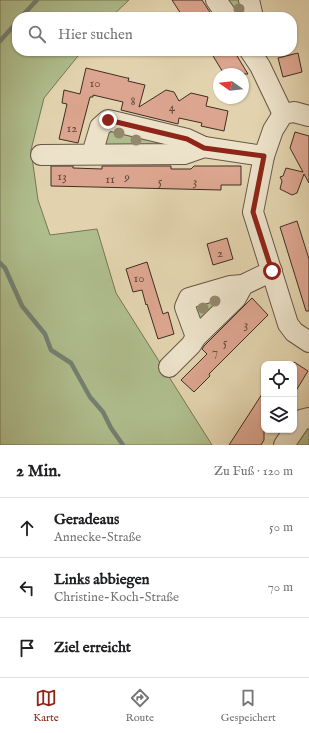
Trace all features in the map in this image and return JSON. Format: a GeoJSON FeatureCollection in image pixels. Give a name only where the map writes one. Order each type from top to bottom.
{"type":"FeatureCollection","features":[{"type":"Feature","properties":{"kind":"street"},"geometry":{"type":"LineString","coordinates":[[216,0],[224,12]]}},
{"type":"Feature","properties":{"kind":"street"},"geometry":{"type":"LineString","coordinates":[[250,0],[252,12]]}},
{"type":"Feature","properties":{"kind":"street"},"geometry":{"type":"LineString","coordinates":[[257,56],[283,114]]}},
{"type":"Feature","properties":{"kind":"street"},"geometry":{"type":"LineString","coordinates":[[309,116],[294,112],[283,114],[273,130],[264,156],[253,212],[288,324],[294,332],[309,342]]}},
{"type":"Feature","properties":{"kind":"street"},"geometry":{"type":"LineString","coordinates":[[92,154],[100,127],[108,120],[187,139],[204,148],[264,156]]}},
{"type":"Feature","properties":{"kind":"street"},"geometry":{"type":"LineString","coordinates":[[41,155],[184,154],[204,148]]}},
{"type":"Feature","properties":{"kind":"street"},"geometry":{"type":"LineString","coordinates":[[196,337],[185,307],[189,298],[230,286],[243,285],[272,271]]}},
{"type":"Feature","properties":{"kind":"street"},"geometry":{"type":"LineString","coordinates":[[169,367],[191,345],[196,337],[236,298],[243,285]]}},
{"type":"Feature","properties":{"kind":"street"},"geometry":{"type":"LineString","coordinates":[[284,445],[301,420],[309,418]]}},
{"type":"Feature","properties":{"kind":"green space"},"geometry":{"type":"Polygon","coordinates":[[[0,0],[129,0],[116,12],[12,12],[12,56],[78,56],[44,98],[31,150],[38,200],[50,235],[97,229],[116,293],[212,445],[0,445],[0,0]]]}},
{"type":"Feature","properties":{"kind":"green space"},"geometry":{"type":"Polygon","coordinates":[[[223,0],[244,0],[247,12],[230,12],[223,0]]]}},
{"type":"Feature","properties":{"kind":"green space"},"geometry":{"type":"Polygon","coordinates":[[[106,129],[181,143],[115,147],[105,144],[106,129]]]}},
{"type":"Feature","properties":{"kind":"green space"},"geometry":{"type":"Polygon","coordinates":[[[229,298],[199,320],[193,304],[229,298]]]}},
{"type":"Feature","properties":{"kind":"green space"},"geometry":{"type":"Polygon","coordinates":[[[309,426],[309,445],[292,445],[309,426]]]}},
{"type":"Feature","properties":{"kind":"building"},"geometry":{"type":"Polygon","coordinates":[[[172,0],[202,0],[210,12],[180,12],[172,0]]]}},
{"type":"Feature","properties":{"kind":"building"},"geometry":{"type":"Polygon","coordinates":[[[297,53],[302,72],[283,77],[278,58],[297,56],[297,53]]]}},
{"type":"Feature","properties":{"kind":"building"},"geometry":{"type":"Polygon","coordinates":[[[213,56],[237,56],[244,68],[220,68],[213,56]]]}},
{"type":"Feature","properties":{"kind":"building"},"geometry":{"type":"Polygon","coordinates":[[[86,68],[129,78],[128,81],[145,85],[139,107],[166,90],[174,92],[179,101],[191,93],[208,97],[206,106],[228,111],[224,131],[201,126],[202,123],[179,118],[178,124],[121,110],[123,102],[93,95],[93,97],[90,97],[78,143],[59,139],[67,104],[62,103],[64,90],[80,94],[86,68]]]}},
{"type":"Feature","properties":{"kind":"building"},"geometry":{"type":"Polygon","coordinates":[[[295,132],[309,136],[309,183],[304,174],[297,193],[292,195],[280,189],[282,181],[280,177],[283,176],[286,168],[303,172],[290,148],[295,132]]]}},
{"type":"Feature","properties":{"kind":"building"},"geometry":{"type":"Polygon","coordinates":[[[51,166],[73,166],[73,168],[102,169],[102,166],[171,166],[171,169],[191,169],[194,166],[241,166],[241,185],[221,185],[221,190],[51,186],[51,166]]]}},
{"type":"Feature","properties":{"kind":"building"},"geometry":{"type":"Polygon","coordinates":[[[297,221],[309,259],[309,311],[306,311],[280,227],[297,221]]]}},
{"type":"Feature","properties":{"kind":"building"},"geometry":{"type":"Polygon","coordinates":[[[227,238],[233,259],[213,265],[207,244],[227,238]]]}},
{"type":"Feature","properties":{"kind":"building"},"geometry":{"type":"Polygon","coordinates":[[[147,262],[163,314],[168,312],[174,334],[158,339],[142,290],[133,292],[126,269],[147,262]]]}},
{"type":"Feature","properties":{"kind":"building"},"geometry":{"type":"Polygon","coordinates":[[[252,298],[268,315],[209,374],[210,376],[194,392],[181,380],[207,354],[202,349],[204,346],[252,298]]]}},
{"type":"Feature","properties":{"kind":"building"},"geometry":{"type":"Polygon","coordinates":[[[297,364],[308,371],[297,389],[297,364]]]}},
{"type":"Feature","properties":{"kind":"building"},"geometry":{"type":"Polygon","coordinates":[[[261,396],[261,433],[264,433],[264,440],[261,445],[229,445],[261,396]]]}},
{"type":"Feature","properties":{"kind":"waterway"},"geometry":{"type":"LineString","coordinates":[[26,12],[37,0]]}},
{"type":"Feature","properties":{"kind":"waterway"},"geometry":{"type":"LineString","coordinates":[[0,41],[12,28]]}},
{"type":"Feature","properties":{"kind":"waterway"},"geometry":{"type":"LineString","coordinates":[[0,263],[5,268],[22,306],[45,334],[51,350],[71,363],[90,397],[103,412],[111,428],[123,445]]}},
{"type":"Feature","properties":{"kind":"route"},"geometry":{"type":"LineString","coordinates":[[108,120],[187,139],[204,148],[264,156],[253,212],[272,271]]}}]}
